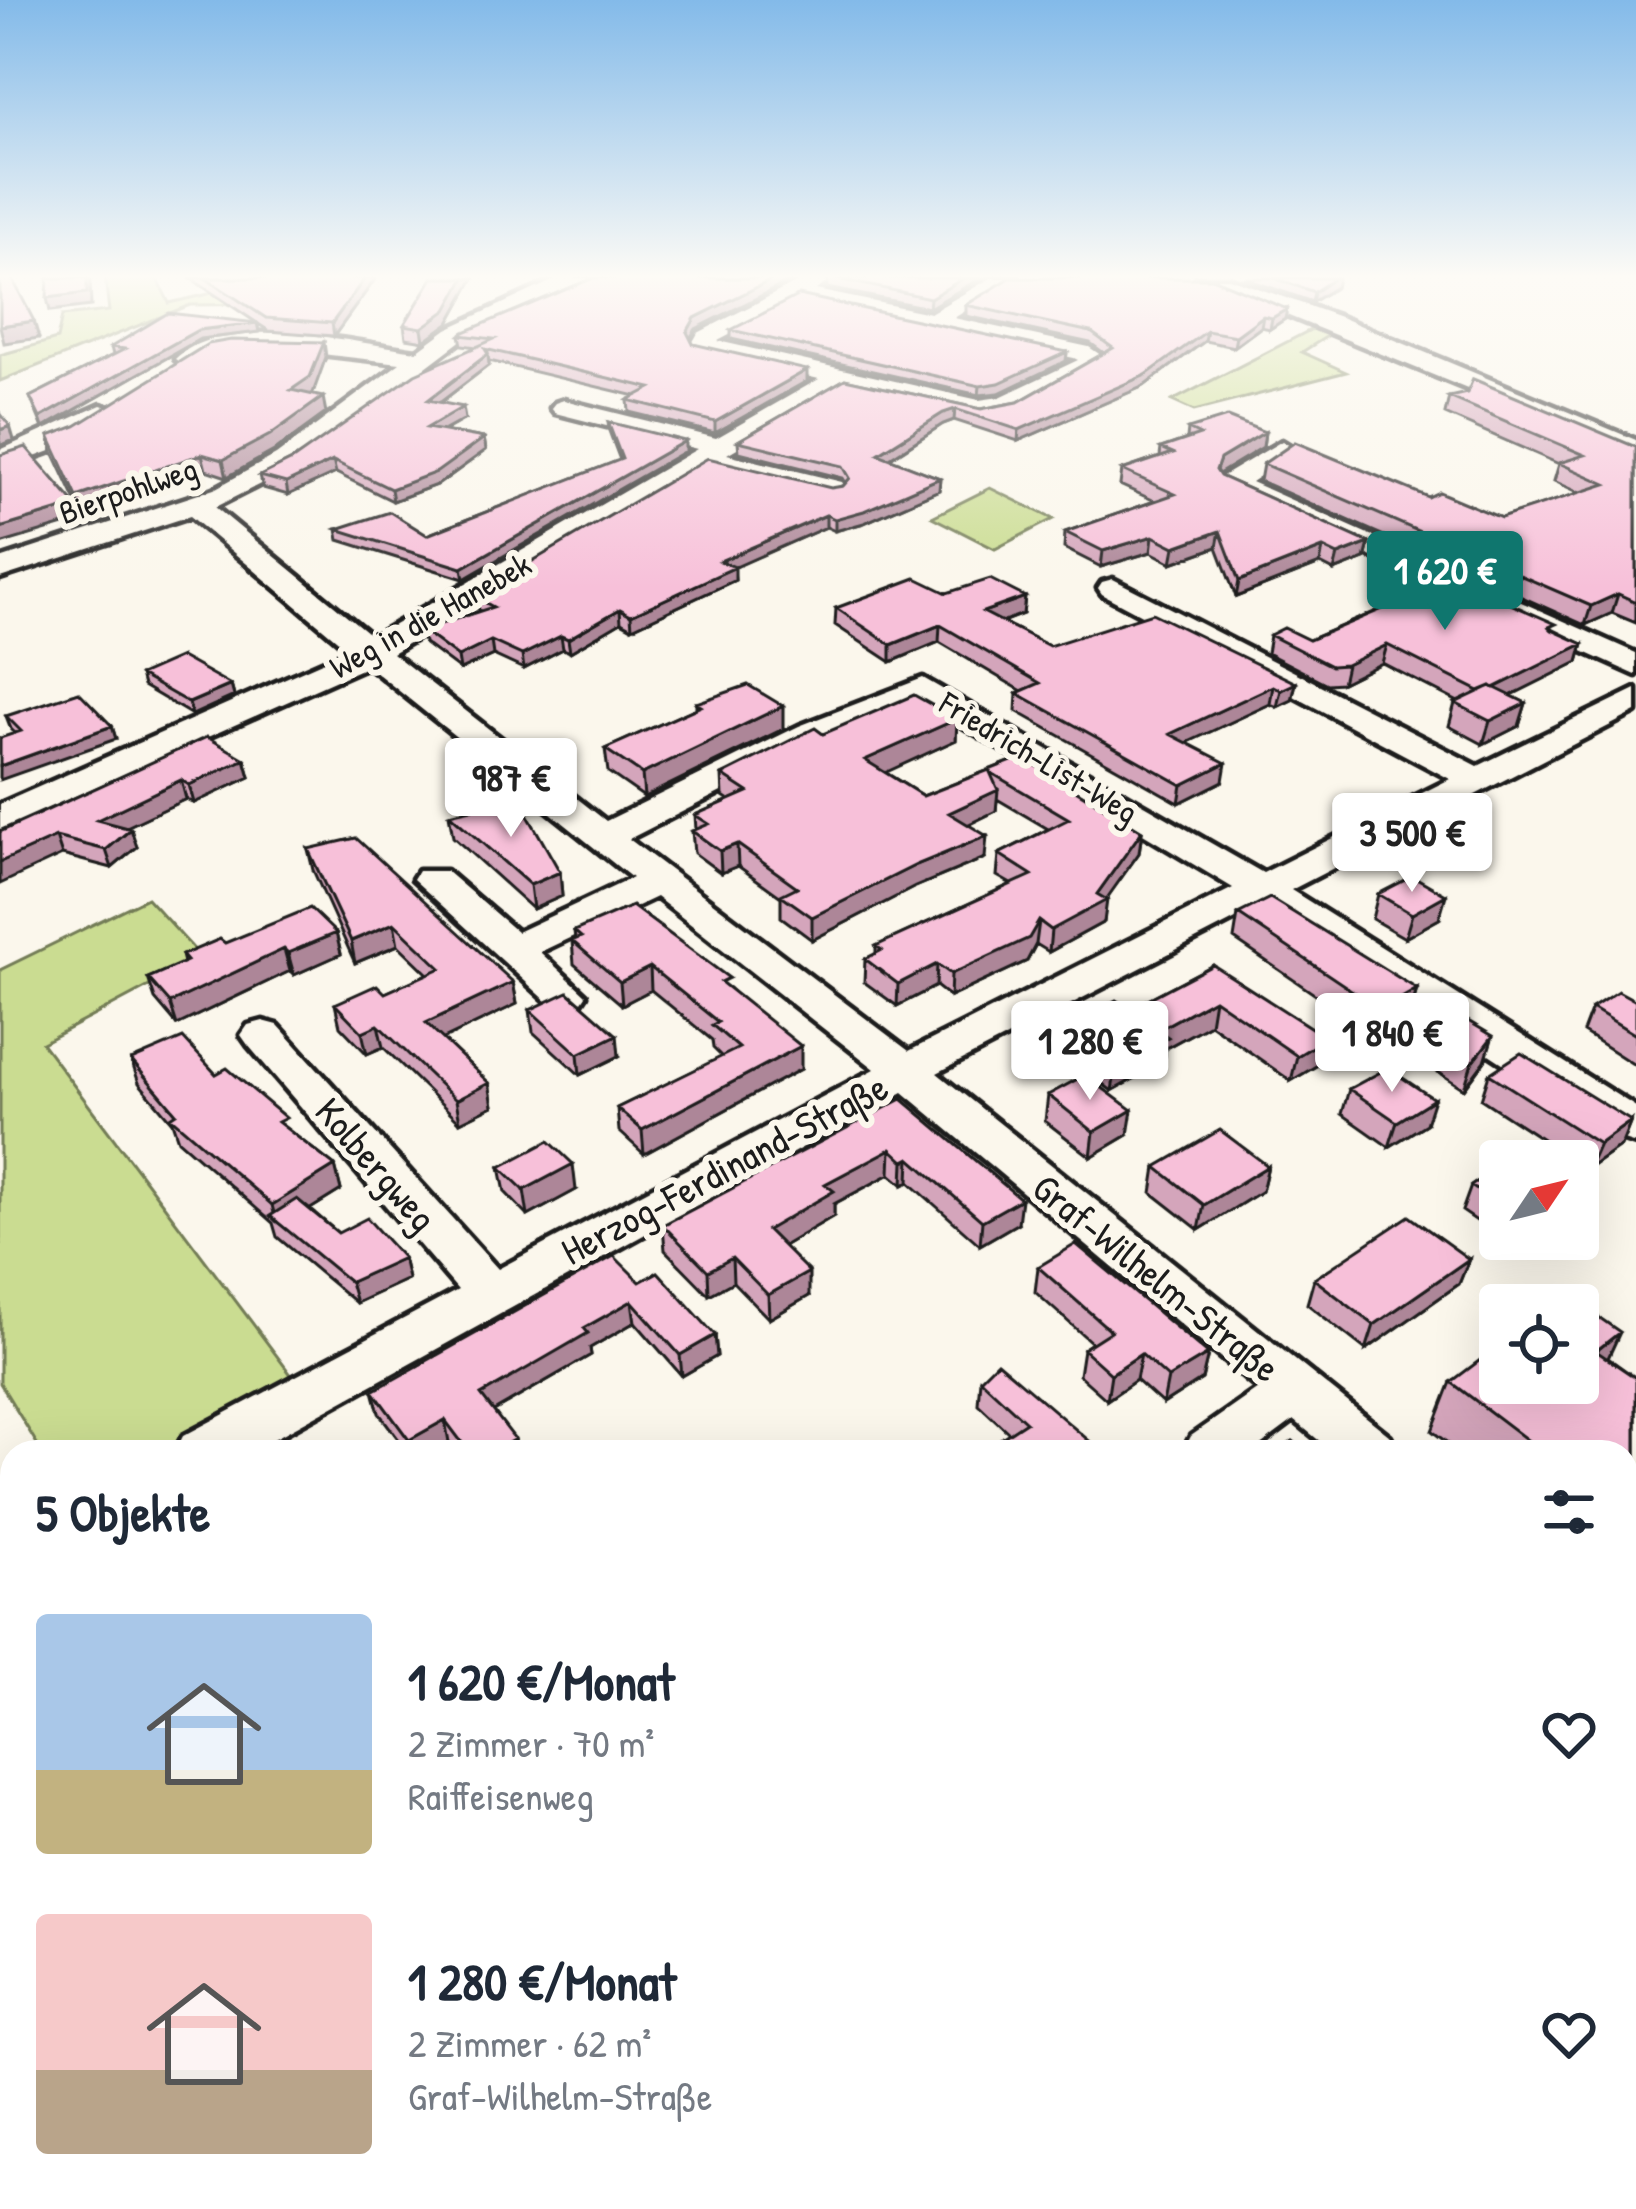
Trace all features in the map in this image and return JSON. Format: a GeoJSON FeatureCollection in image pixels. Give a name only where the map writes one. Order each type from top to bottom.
{"type":"FeatureCollection","features":[{"type":"Feature","properties":{"kind":"street","name":"Bierpohlweg"},"geometry":{"type":"LineString","coordinates":[[0,569],[197,507],[285,461],[391,381]]}},
{"type":"Feature","properties":{"kind":"street","name":"Weg in die Hanebek"},"geometry":{"type":"LineString","coordinates":[[0,818],[369,653],[832,381]]}},
{"type":"Feature","properties":{"kind":"street"},"geometry":{"type":"LineString","coordinates":[[865,381],[989,408],[1055,381]]}},
{"type":"Feature","properties":{"kind":"street"},"geometry":{"type":"LineString","coordinates":[[1472,381],[1636,450]]}},
{"type":"Feature","properties":{"kind":"street"},"geometry":{"type":"LineString","coordinates":[[0,458],[69,432],[126,397]]}},
{"type":"Feature","properties":{"kind":"street"},"geometry":{"type":"LineString","coordinates":[[564,408],[832,488]]}},
{"type":"Feature","properties":{"kind":"street"},"geometry":{"type":"LineString","coordinates":[[1203,500],[1282,449]]}},
{"type":"Feature","properties":{"kind":"street"},"geometry":{"type":"LineString","coordinates":[[802,500],[861,477]]}},
{"type":"Feature","properties":{"kind":"street"},"geometry":{"type":"LineString","coordinates":[[1231,484],[1636,665]]}},
{"type":"Feature","properties":{"kind":"street","name":"Graf-Wilhelm-Straße"},"geometry":{"type":"LineString","coordinates":[[197,507],[369,653],[906,1071],[1356,1440]]}},
{"type":"Feature","properties":{"kind":"street"},"geometry":{"type":"LineString","coordinates":[[1112,588],[1478,780]]}},
{"type":"Feature","properties":{"kind":"street","name":"Friedrich-List-Weg"},"geometry":{"type":"LineString","coordinates":[[602,838],[811,733],[923,688],[1260,888]]}},
{"type":"Feature","properties":{"kind":"street","name":"Herzog-Ferdinand-Straße"},"geometry":{"type":"LineString","coordinates":[[224,1440],[906,1071],[1636,699]]}},
{"type":"Feature","properties":{"kind":"street"},"geometry":{"type":"LineString","coordinates":[[432,879],[565,995]]}},
{"type":"Feature","properties":{"kind":"street"},"geometry":{"type":"LineString","coordinates":[[513,949],[658,881]]}},
{"type":"Feature","properties":{"kind":"street"},"geometry":{"type":"LineString","coordinates":[[1260,888],[1636,1128]]}},
{"type":"Feature","properties":{"kind":"street","name":"Kolbergweg"},"geometry":{"type":"LineString","coordinates":[[263,1035],[491,1294]]}},
{"type":"Feature","properties":{"kind":"street"},"geometry":{"type":"LineString","coordinates":[[1227,1440],[1296,1390]]}},
{"type":"Feature","properties":{"kind":"green space"},"geometry":{"type":"Polygon","coordinates":[[[1211,381],[1311,381],[1194,411],[1172,401],[1211,381]]]}},
{"type":"Feature","properties":{"kind":"green space"},"geometry":{"type":"Polygon","coordinates":[[[990,488],[1053,519],[995,549],[932,517],[990,488]]]}},
{"type":"Feature","properties":{"kind":"green space"},"geometry":{"type":"Polygon","coordinates":[[[147,898],[202,958],[42,1043],[295,1380],[186,1440],[35,1440],[0,1383],[0,970],[147,898]]]}},
{"type":"Feature","properties":{"kind":"building"},"geometry":{"type":"Polygon","coordinates":[[[61,381],[106,381],[40,418],[30,397],[61,381]]]}},
{"type":"Feature","properties":{"kind":"building"},"geometry":{"type":"Polygon","coordinates":[[[148,381],[304,381],[291,390],[323,397],[270,435],[223,460],[202,454],[77,497],[49,436],[76,426],[148,381]]]}},
{"type":"Feature","properties":{"kind":"building"},"geometry":{"type":"Polygon","coordinates":[[[405,381],[453,381],[428,400],[463,407],[427,428],[484,438],[437,472],[391,489],[333,461],[286,483],[260,476],[294,459],[405,381]]]}},
{"type":"Feature","properties":{"kind":"building"},"geometry":{"type":"Polygon","coordinates":[[[622,381],[787,381],[715,422],[628,400],[651,388],[622,381]]]}},
{"type":"Feature","properties":{"kind":"building"},"geometry":{"type":"Polygon","coordinates":[[[841,381],[981,409],[1018,402],[1055,381],[1132,381],[1019,430],[955,409],[943,413],[878,454],[940,478],[864,511],[835,519],[826,515],[720,561],[735,567],[631,615],[620,609],[568,639],[561,636],[522,655],[491,641],[458,657],[422,630],[493,607],[477,598],[514,583],[502,579],[708,458],[831,488],[843,486],[850,478],[843,466],[738,441],[841,381]]]}},
{"type":"Feature","properties":{"kind":"building"},"geometry":{"type":"Polygon","coordinates":[[[958,381],[1003,381],[999,383],[980,386],[958,381]]]}},
{"type":"Feature","properties":{"kind":"building"},"geometry":{"type":"Polygon","coordinates":[[[1472,381],[1478,381],[1636,447],[1636,602],[1618,594],[1591,606],[1263,464],[1295,442],[1428,497],[1439,492],[1501,518],[1606,484],[1559,463],[1585,455],[1449,397],[1467,393],[1472,381]]]}},
{"type":"Feature","properties":{"kind":"building"},"geometry":{"type":"Polygon","coordinates":[[[1227,417],[1265,432],[1220,459],[1216,470],[1220,476],[1369,543],[1338,555],[1323,548],[1239,581],[1220,531],[1175,547],[1153,536],[1103,551],[1065,532],[1175,494],[1122,470],[1173,453],[1161,448],[1200,435],[1188,429],[1227,417]]]}},
{"type":"Feature","properties":{"kind":"building"},"geometry":{"type":"Polygon","coordinates":[[[608,422],[685,441],[462,568],[337,529],[390,512],[427,535],[622,459],[608,422]]]}},
{"type":"Feature","properties":{"kind":"building"},"geometry":{"type":"Polygon","coordinates":[[[26,447],[76,505],[0,528],[0,455],[26,447]]]}},
{"type":"Feature","properties":{"kind":"building"},"geometry":{"type":"Polygon","coordinates":[[[1413,561],[1556,624],[1549,627],[1583,644],[1479,691],[1387,645],[1346,665],[1331,666],[1270,635],[1284,628],[1309,640],[1416,595],[1394,579],[1416,569],[1413,561]]]}},
{"type":"Feature","properties":{"kind":"building"},"geometry":{"type":"Polygon","coordinates":[[[916,578],[947,593],[990,579],[1025,597],[983,612],[1049,646],[1152,613],[1296,683],[1281,690],[1273,686],[1170,734],[1226,763],[1182,785],[1017,693],[1040,683],[940,625],[891,645],[836,608],[916,578]]]}},
{"type":"Feature","properties":{"kind":"building"},"geometry":{"type":"Polygon","coordinates":[[[181,657],[231,685],[189,703],[140,675],[181,657]]]}},
{"type":"Feature","properties":{"kind":"building"},"geometry":{"type":"Polygon","coordinates":[[[748,685],[783,706],[642,774],[605,749],[701,706],[696,703],[748,685]]]}},
{"type":"Feature","properties":{"kind":"building"},"geometry":{"type":"Polygon","coordinates":[[[1491,686],[1526,703],[1490,721],[1455,703],[1491,686]]]}},
{"type":"Feature","properties":{"kind":"building"},"geometry":{"type":"Polygon","coordinates":[[[79,692],[112,726],[0,766],[0,738],[21,731],[6,716],[79,692]]]}},
{"type":"Feature","properties":{"kind":"building"},"geometry":{"type":"Polygon","coordinates":[[[914,695],[957,719],[865,760],[923,796],[1022,757],[1142,831],[1097,894],[1107,900],[1051,930],[1039,921],[1029,938],[951,974],[937,964],[898,984],[865,959],[882,950],[876,946],[1032,875],[999,854],[1069,819],[990,772],[998,790],[949,813],[987,836],[812,917],[781,895],[797,887],[737,844],[720,851],[692,831],[709,824],[695,815],[748,792],[722,775],[815,728],[823,734],[914,695]]]}},
{"type":"Feature","properties":{"kind":"building"},"geometry":{"type":"Polygon","coordinates":[[[207,737],[245,759],[189,785],[181,780],[97,820],[131,829],[106,850],[56,837],[0,862],[0,832],[207,737]]]}},
{"type":"Feature","properties":{"kind":"building"},"geometry":{"type":"Polygon","coordinates":[[[493,804],[497,810],[522,805],[560,872],[530,885],[449,814],[493,804]]]}},
{"type":"Feature","properties":{"kind":"building"},"geometry":{"type":"Polygon","coordinates":[[[356,838],[513,982],[426,1023],[489,1083],[456,1100],[378,1025],[362,1032],[335,1004],[377,985],[385,993],[441,968],[394,923],[351,941],[308,849],[356,838]]]}},
{"type":"Feature","properties":{"kind":"building"},"geometry":{"type":"Polygon","coordinates":[[[1413,876],[1446,895],[1412,914],[1378,894],[1413,876]]]}},
{"type":"Feature","properties":{"kind":"building"},"geometry":{"type":"Polygon","coordinates":[[[1270,898],[1417,989],[1381,1010],[1238,914],[1270,898]]]}},
{"type":"Feature","properties":{"kind":"building"},"geometry":{"type":"Polygon","coordinates":[[[632,906],[729,978],[721,982],[801,1046],[642,1130],[617,1108],[739,1048],[712,1025],[718,1022],[650,967],[620,982],[572,941],[581,937],[574,931],[632,906]]]}},
{"type":"Feature","properties":{"kind":"building"},"geometry":{"type":"Polygon","coordinates":[[[310,908],[336,933],[288,953],[284,949],[170,1003],[148,978],[187,961],[182,955],[310,908]]]}},
{"type":"Feature","properties":{"kind":"building"},"geometry":{"type":"Polygon","coordinates":[[[1213,965],[1327,1038],[1297,1056],[1214,999],[1158,1030],[1168,1037],[1116,1066],[1082,1041],[1102,1031],[1083,1018],[1116,1000],[1129,1009],[1213,965]]]}},
{"type":"Feature","properties":{"kind":"building"},"geometry":{"type":"Polygon","coordinates":[[[1618,991],[1636,1001],[1636,1035],[1592,1008],[1618,991]]]}},
{"type":"Feature","properties":{"kind":"building"},"geometry":{"type":"Polygon","coordinates":[[[568,992],[617,1035],[578,1054],[530,1010],[568,992]]]}},
{"type":"Feature","properties":{"kind":"building"},"geometry":{"type":"Polygon","coordinates":[[[1468,1021],[1493,1036],[1472,1063],[1435,1040],[1468,1021]]]}},
{"type":"Feature","properties":{"kind":"building"},"geometry":{"type":"Polygon","coordinates":[[[183,1038],[216,1074],[227,1068],[286,1118],[278,1122],[335,1166],[272,1205],[170,1117],[176,1113],[131,1060],[183,1038]]]}},
{"type":"Feature","properties":{"kind":"building"},"geometry":{"type":"Polygon","coordinates":[[[1521,1053],[1631,1121],[1599,1144],[1489,1074],[1521,1053]]]}},
{"type":"Feature","properties":{"kind":"building"},"geometry":{"type":"Polygon","coordinates":[[[1388,1068],[1434,1099],[1397,1122],[1349,1089],[1388,1068]]]}},
{"type":"Feature","properties":{"kind":"building"},"geometry":{"type":"Polygon","coordinates":[[[1085,1075],[1132,1110],[1094,1132],[1048,1095],[1085,1075]]]}},
{"type":"Feature","properties":{"kind":"building"},"geometry":{"type":"Polygon","coordinates":[[[902,1099],[1021,1199],[982,1221],[910,1158],[904,1161],[891,1149],[825,1184],[834,1191],[767,1230],[809,1272],[768,1295],[732,1258],[708,1271],[663,1225],[902,1099]]]}},
{"type":"Feature","properties":{"kind":"building"},"geometry":{"type":"Polygon","coordinates":[[[1220,1130],[1268,1166],[1204,1205],[1156,1167],[1220,1130]]]}},
{"type":"Feature","properties":{"kind":"building"},"geometry":{"type":"Polygon","coordinates":[[[549,1141],[573,1164],[524,1190],[500,1167],[549,1141]]]}},
{"type":"Feature","properties":{"kind":"building"},"geometry":{"type":"Polygon","coordinates":[[[297,1199],[338,1233],[367,1218],[403,1258],[350,1282],[270,1216],[297,1199]]]}},
{"type":"Feature","properties":{"kind":"building"},"geometry":{"type":"Polygon","coordinates":[[[1409,1216],[1469,1259],[1374,1325],[1314,1279],[1409,1216]]]}},
{"type":"Feature","properties":{"kind":"building"},"geometry":{"type":"Polygon","coordinates":[[[1076,1244],[1208,1354],[1168,1378],[1141,1354],[1111,1374],[1083,1349],[1111,1331],[1038,1267],[1076,1244]]]}},
{"type":"Feature","properties":{"kind":"building"},"geometry":{"type":"Polygon","coordinates":[[[614,1256],[640,1282],[658,1272],[715,1335],[680,1355],[632,1301],[584,1328],[588,1333],[481,1395],[513,1440],[460,1440],[445,1420],[409,1440],[373,1391],[614,1256]]]}},
{"type":"Feature","properties":{"kind":"building"},"geometry":{"type":"Polygon","coordinates":[[[1599,1317],[1620,1332],[1599,1349],[1599,1317]]]}},
{"type":"Feature","properties":{"kind":"building"},"geometry":{"type":"Polygon","coordinates":[[[1599,1353],[1636,1378],[1636,1440],[1527,1440],[1480,1404],[1599,1404],[1599,1353]]]}},
{"type":"Feature","properties":{"kind":"building"},"geometry":{"type":"Polygon","coordinates":[[[1479,1361],[1479,1403],[1451,1382],[1479,1361]]]}},
{"type":"Feature","properties":{"kind":"building"},"geometry":{"type":"Polygon","coordinates":[[[997,1362],[1088,1440],[998,1440],[1026,1422],[980,1379],[997,1362]]]}}]}
